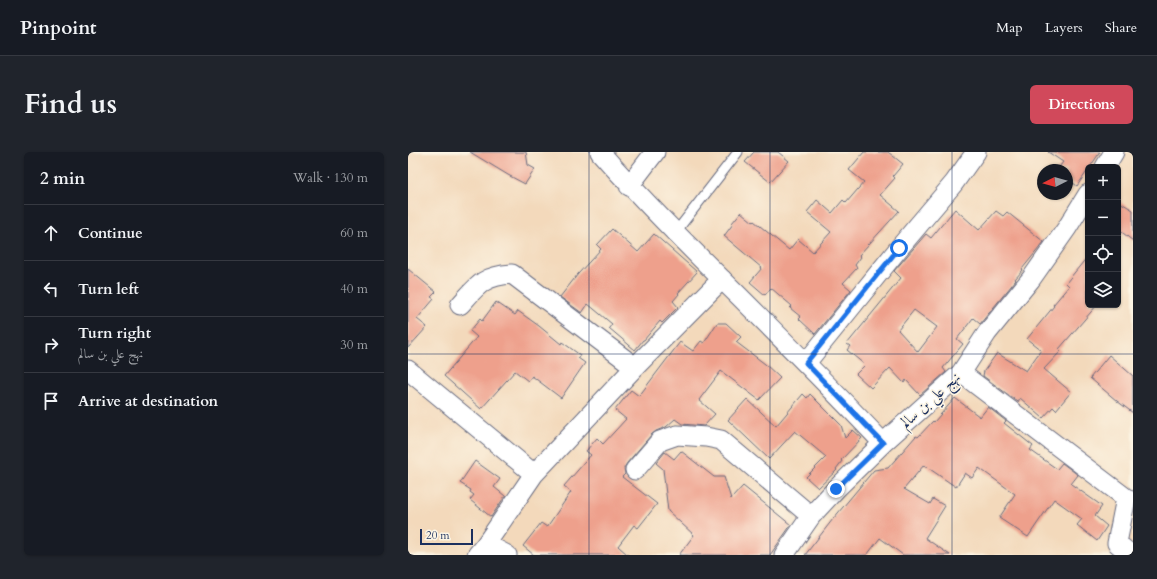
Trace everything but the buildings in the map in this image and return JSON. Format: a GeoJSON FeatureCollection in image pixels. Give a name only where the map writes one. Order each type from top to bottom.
{"type":"FeatureCollection","features":[{"type":"Feature","properties":{"kind":"street"},"geometry":{"type":"LineString","coordinates":[[600,152],[629,186],[675,234],[806,363],[883,443]]}},
{"type":"Feature","properties":{"kind":"street"},"geometry":{"type":"LineString","coordinates":[[629,186],[656,152]]}},
{"type":"Feature","properties":{"kind":"street"},"geometry":{"type":"LineString","coordinates":[[806,363],[899,248],[954,183],[976,152]]}},
{"type":"Feature","properties":{"kind":"street"},"geometry":{"type":"LineString","coordinates":[[1107,164],[1114,152]]}},
{"type":"Feature","properties":{"kind":"street","name":"نهج علي بن سالم"},"geometry":{"type":"LineString","coordinates":[[784,555],[811,516],[836,489],[883,443],[961,373],[987,333],[1031,278],[1063,234],[1085,199]]}},
{"type":"Feature","properties":{"kind":"street"},"geometry":{"type":"LineString","coordinates":[[460,305],[478,285],[490,277],[512,274],[635,367]]}},
{"type":"Feature","properties":{"kind":"street"},"geometry":{"type":"LineString","coordinates":[[507,555],[482,549],[534,474],[635,367],[722,279]]}},
{"type":"Feature","properties":{"kind":"street"},"geometry":{"type":"LineString","coordinates":[[408,370],[534,474]]}},
{"type":"Feature","properties":{"kind":"street"},"geometry":{"type":"LineString","coordinates":[[961,373],[1126,498],[1117,543],[1131,555]]}},
{"type":"Feature","properties":{"kind":"street"},"geometry":{"type":"LineString","coordinates":[[635,470],[660,441],[671,437],[677,435],[721,440],[811,516]]}},
{"type":"Feature","properties":{"kind":"lane"},"geometry":{"type":"LineString","coordinates":[[675,234],[738,152]]}},
{"type":"Feature","properties":{"kind":"route"},"geometry":{"type":"LineString","coordinates":[[836,489],[883,443],[806,363],[899,248]]}}]}
